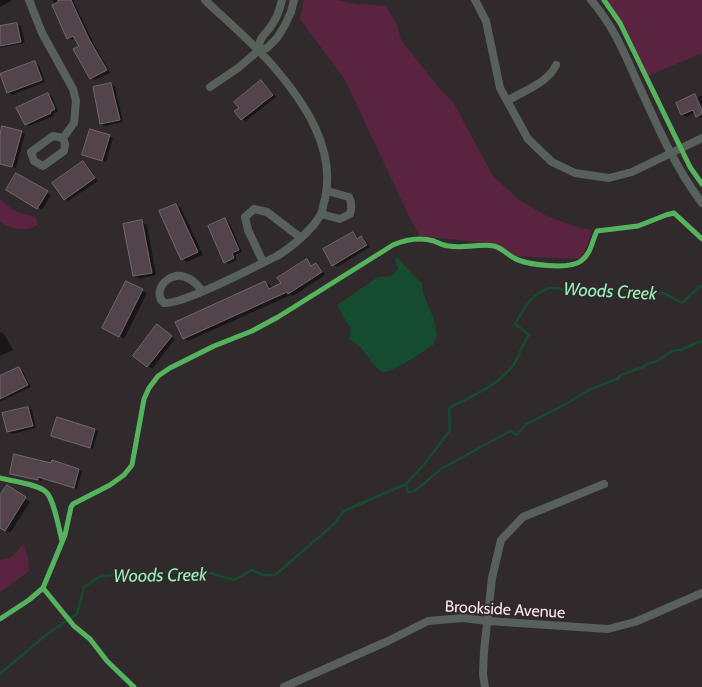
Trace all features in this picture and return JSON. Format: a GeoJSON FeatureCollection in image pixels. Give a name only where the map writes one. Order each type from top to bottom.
{"type":"FeatureCollection","features":[{"type":"Feature","properties":{"kind":"street"},"geometry":{"type":"LineString","coordinates":[[29,0],[42,33],[74,89],[76,100],[74,123],[63,138]]}},
{"type":"Feature","properties":{"kind":"street"},"geometry":{"type":"LineString","coordinates":[[202,291],[193,280],[181,275],[174,276],[165,282],[160,288],[159,294],[164,303],[171,303],[202,291],[288,249],[301,238],[321,214],[327,190],[327,164],[322,144],[315,128],[288,84],[258,51],[206,0]]}},
{"type":"Feature","properties":{"kind":"street"},"geometry":{"type":"LineString","coordinates":[[258,51],[260,40],[273,24],[282,0]]}},
{"type":"Feature","properties":{"kind":"street"},"geometry":{"type":"LineString","coordinates":[[210,87],[238,68],[258,51],[267,48],[277,38],[291,12],[294,0]]}},
{"type":"Feature","properties":{"kind":"street"},"geometry":{"type":"LineString","coordinates":[[475,0],[486,21],[500,88],[533,145],[552,162],[575,174],[598,178],[618,176],[632,172],[702,138]]}},
{"type":"Feature","properties":{"kind":"street"},"geometry":{"type":"LineString","coordinates":[[591,0],[603,13],[620,42],[670,154],[702,203]]}},
{"type":"Feature","properties":{"kind":"street"},"geometry":{"type":"LineString","coordinates":[[507,101],[546,78],[553,72],[556,65]]}},
{"type":"Feature","properties":{"kind":"street"},"geometry":{"type":"LineString","coordinates":[[53,136],[63,138],[65,144],[64,152],[43,166],[34,161],[31,152],[53,136]]}},
{"type":"Feature","properties":{"kind":"street"},"geometry":{"type":"LineString","coordinates":[[321,214],[340,219],[350,214],[352,209],[352,202],[349,197],[327,190]]}},
{"type":"Feature","properties":{"kind":"street"},"geometry":{"type":"LineString","coordinates":[[263,262],[248,230],[245,217],[254,209],[268,212],[301,238]]}},
{"type":"Feature","properties":{"kind":"street"},"geometry":{"type":"LineString","coordinates":[[485,687],[483,674],[484,651],[492,578],[501,540],[523,517],[604,484]]}},
{"type":"Feature","properties":{"kind":"street","name":"Brookside Avenue"},"geometry":{"type":"LineString","coordinates":[[284,687],[388,641],[428,621],[463,618],[488,622],[608,629],[635,622],[702,593]]}},
{"type":"Feature","properties":{"kind":"shaded area"},"geometry":{"type":"Polygon","coordinates":[[[304,0],[336,0],[356,4],[386,6],[397,25],[401,40],[439,88],[453,102],[493,176],[518,199],[545,215],[576,227],[592,230],[585,251],[579,259],[516,256],[498,244],[420,236],[344,78],[300,19],[304,0]]]}},
{"type":"Feature","properties":{"kind":"shaded area"},"geometry":{"type":"Polygon","coordinates":[[[606,0],[702,0],[702,53],[648,76],[619,19],[606,0]]]}},
{"type":"Feature","properties":{"kind":"shaded area"},"geometry":{"type":"Polygon","coordinates":[[[0,199],[16,211],[36,217],[38,225],[28,229],[19,229],[0,222],[0,199]]]}},
{"type":"Feature","properties":{"kind":"shaded area"},"geometry":{"type":"Polygon","coordinates":[[[397,257],[422,282],[423,293],[433,317],[437,334],[433,345],[407,362],[383,372],[378,369],[359,346],[349,339],[351,330],[337,305],[378,277],[391,276],[398,269],[395,260],[397,257]]]}},
{"type":"Feature","properties":{"kind":"shaded area"},"geometry":{"type":"Polygon","coordinates":[[[23,544],[28,557],[29,571],[0,592],[0,560],[12,557],[23,544]]]}},
{"type":"Feature","properties":{"kind":"building"},"geometry":{"type":"Polygon","coordinates":[[[58,0],[71,0],[89,39],[107,70],[90,79],[73,49],[79,46],[73,36],[67,39],[52,5],[58,2],[58,0]]]}},
{"type":"Feature","properties":{"kind":"building"},"geometry":{"type":"Polygon","coordinates":[[[17,23],[21,42],[0,46],[0,26],[17,23]]]}},
{"type":"Feature","properties":{"kind":"building"},"geometry":{"type":"Polygon","coordinates":[[[35,61],[42,80],[7,93],[0,74],[35,61]]]}},
{"type":"Feature","properties":{"kind":"building"},"geometry":{"type":"Polygon","coordinates":[[[261,80],[273,95],[241,120],[234,111],[239,108],[234,102],[261,80]]]}},
{"type":"Feature","properties":{"kind":"building"},"geometry":{"type":"Polygon","coordinates":[[[111,83],[120,120],[100,124],[93,87],[111,83]]]}},
{"type":"Feature","properties":{"kind":"building"},"geometry":{"type":"Polygon","coordinates":[[[48,93],[55,109],[51,113],[25,125],[16,108],[48,93]]]}},
{"type":"Feature","properties":{"kind":"building"},"geometry":{"type":"Polygon","coordinates":[[[695,94],[702,114],[696,117],[693,110],[681,115],[676,103],[695,94]]]}},
{"type":"Feature","properties":{"kind":"building"},"geometry":{"type":"Polygon","coordinates":[[[2,126],[22,131],[12,167],[0,164],[0,135],[2,126]]]}},
{"type":"Feature","properties":{"kind":"building"},"geometry":{"type":"Polygon","coordinates":[[[90,129],[110,135],[102,161],[82,155],[90,129]]]}},
{"type":"Feature","properties":{"kind":"building"},"geometry":{"type":"Polygon","coordinates":[[[83,161],[95,178],[64,200],[52,183],[83,161]]]}},
{"type":"Feature","properties":{"kind":"building"},"geometry":{"type":"Polygon","coordinates":[[[16,173],[48,191],[37,209],[6,190],[16,173]]]}},
{"type":"Feature","properties":{"kind":"building"},"geometry":{"type":"Polygon","coordinates":[[[176,204],[198,252],[181,260],[159,211],[176,204]]]}},
{"type":"Feature","properties":{"kind":"building"},"geometry":{"type":"Polygon","coordinates":[[[225,218],[239,250],[232,253],[234,258],[224,263],[208,226],[225,218]]]}},
{"type":"Feature","properties":{"kind":"building"},"geometry":{"type":"Polygon","coordinates":[[[142,220],[152,273],[133,276],[123,224],[142,220]]]}},
{"type":"Feature","properties":{"kind":"building"},"geometry":{"type":"Polygon","coordinates":[[[353,232],[357,239],[361,236],[367,245],[332,266],[323,249],[353,232]]]}},
{"type":"Feature","properties":{"kind":"building"},"geometry":{"type":"Polygon","coordinates":[[[307,259],[311,266],[316,263],[322,272],[288,294],[287,292],[183,339],[175,322],[265,281],[269,289],[281,283],[277,278],[307,259]]]}},
{"type":"Feature","properties":{"kind":"building"},"geometry":{"type":"Polygon","coordinates":[[[126,281],[143,289],[119,337],[102,328],[126,281]]]}},
{"type":"Feature","properties":{"kind":"building"},"geometry":{"type":"Polygon","coordinates":[[[157,324],[172,336],[147,367],[133,356],[157,324]]]}},
{"type":"Feature","properties":{"kind":"building"},"geometry":{"type":"Polygon","coordinates":[[[19,367],[28,385],[0,399],[0,376],[19,367]]]}},
{"type":"Feature","properties":{"kind":"building"},"geometry":{"type":"Polygon","coordinates":[[[28,407],[33,426],[7,432],[2,413],[28,407]]]}},
{"type":"Feature","properties":{"kind":"building"},"geometry":{"type":"Polygon","coordinates":[[[57,417],[95,429],[90,448],[51,436],[57,417]]]}},
{"type":"Feature","properties":{"kind":"building"},"geometry":{"type":"Polygon","coordinates":[[[14,454],[51,463],[52,460],[79,469],[74,488],[38,477],[38,480],[10,474],[14,454]]]}},
{"type":"Feature","properties":{"kind":"building"},"geometry":{"type":"Polygon","coordinates":[[[7,485],[26,497],[5,531],[0,528],[0,495],[7,485]]]}},
{"type":"Feature","properties":{"kind":"waterway","name":"Woods Creek"},"geometry":{"type":"LineString","coordinates":[[0,674],[47,634],[77,614],[84,587],[99,577],[130,573],[203,571],[234,580],[252,570],[263,575],[275,575],[334,524],[344,511],[406,484],[427,461],[450,430],[449,408],[499,380],[512,367],[529,335],[515,324],[528,303],[537,294],[549,288],[560,288],[575,292],[644,290],[665,294],[682,303],[700,286],[702,287]]}},
{"type":"Feature","properties":{"kind":"waterway"},"geometry":{"type":"LineString","coordinates":[[406,484],[408,492],[415,491],[441,469],[510,431],[517,435],[525,425],[591,389],[657,361],[672,351],[680,350],[702,341]]}},
{"type":"Feature","properties":{"kind":"cycle path"},"geometry":{"type":"LineString","coordinates":[[604,0],[620,23],[690,167],[702,184]]}},
{"type":"Feature","properties":{"kind":"cycle path"},"geometry":{"type":"LineString","coordinates":[[0,619],[29,600],[43,588],[65,535],[73,504],[110,485],[124,475],[132,465],[144,399],[158,376],[214,346],[252,331],[278,317],[393,245],[403,241],[419,239],[455,247],[489,245],[497,247],[520,261],[548,266],[567,265],[575,264],[584,258],[597,231],[638,226],[674,213],[702,239]]}},
{"type":"Feature","properties":{"kind":"cycle path"},"geometry":{"type":"LineString","coordinates":[[0,478],[31,485],[46,492],[54,507],[62,541]]}},
{"type":"Feature","properties":{"kind":"cycle path"},"geometry":{"type":"LineString","coordinates":[[43,588],[74,626],[90,639],[107,661],[134,687]]}}]}
